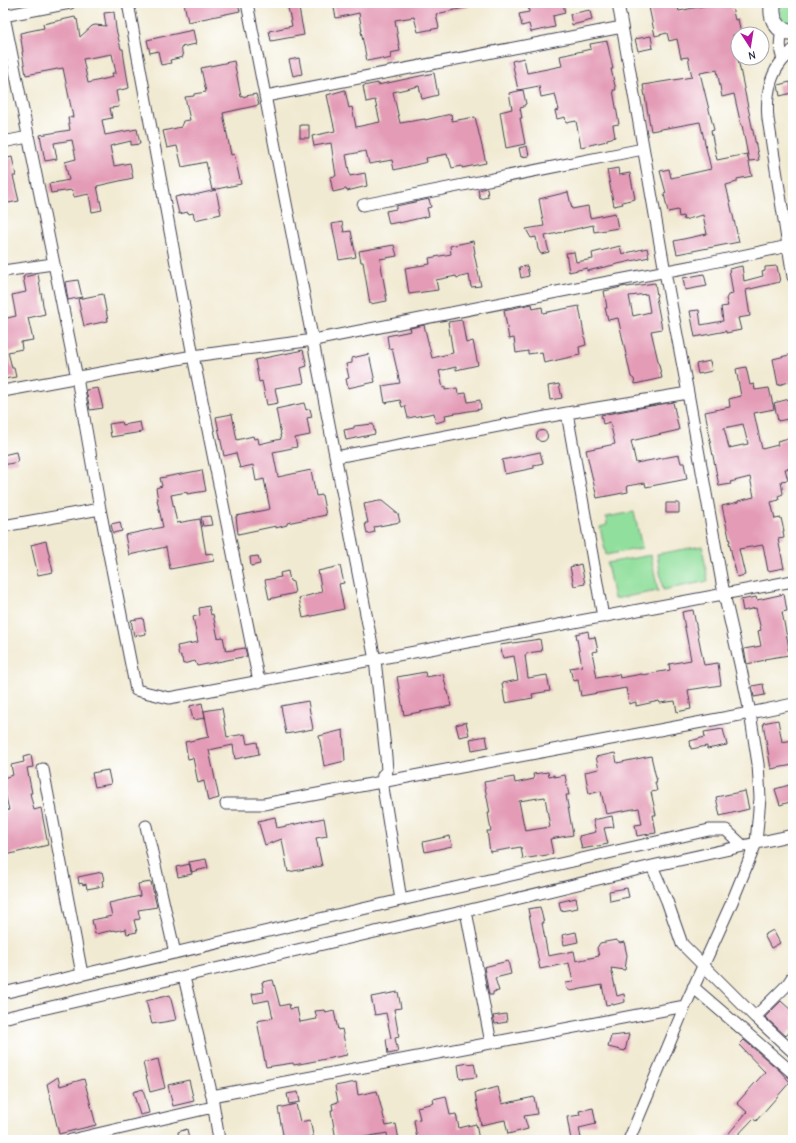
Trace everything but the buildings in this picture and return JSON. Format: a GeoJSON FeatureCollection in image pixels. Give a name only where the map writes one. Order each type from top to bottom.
{"type":"FeatureCollection","features":[{"type":"Feature","properties":{"kind":"main road"},"geometry":{"type":"LineString","coordinates":[[771,5],[774,21],[778,26],[788,32]]}},
{"type":"Feature","properties":{"kind":"street"},"geometry":{"type":"LineString","coordinates":[[70,3],[3,14],[77,378],[100,509],[136,690],[169,698],[793,581]]}},
{"type":"Feature","properties":{"kind":"street"},"geometry":{"type":"LineString","coordinates":[[128,3],[193,356],[259,682]]}},
{"type":"Feature","properties":{"kind":"street"},"geometry":{"type":"LineString","coordinates":[[247,3],[314,340],[375,660],[386,757],[386,771],[383,775],[382,781],[401,900]]}},
{"type":"Feature","properties":{"kind":"street"},"geometry":{"type":"LineString","coordinates":[[618,3],[665,272],[724,594],[750,713],[758,764],[760,798],[756,843],[732,902],[693,987],[629,1140]]}},
{"type":"Feature","properties":{"kind":"street"},"geometry":{"type":"LineString","coordinates":[[266,96],[622,27]]}},
{"type":"Feature","properties":{"kind":"street"},"geometry":{"type":"LineString","coordinates":[[783,60],[780,53],[780,46],[788,32]]}},
{"type":"Feature","properties":{"kind":"street"},"geometry":{"type":"LineString","coordinates":[[793,50],[789,56],[783,60],[771,79],[767,95],[767,107],[790,246],[793,277]]}},
{"type":"Feature","properties":{"kind":"street"},"geometry":{"type":"LineString","coordinates":[[3,142],[28,137]]}},
{"type":"Feature","properties":{"kind":"street"},"geometry":{"type":"LineString","coordinates":[[363,205],[643,149]]}},
{"type":"Feature","properties":{"kind":"street"},"geometry":{"type":"LineString","coordinates":[[3,391],[193,356],[314,340],[699,266],[790,246]]}},
{"type":"Feature","properties":{"kind":"street"},"geometry":{"type":"LineString","coordinates":[[3,271],[53,264]]}},
{"type":"Feature","properties":{"kind":"street"},"geometry":{"type":"LineString","coordinates":[[336,456],[567,413],[688,393]]}},
{"type":"Feature","properties":{"kind":"street"},"geometry":{"type":"LineString","coordinates":[[567,413],[603,617]]}},
{"type":"Feature","properties":{"kind":"street"},"geometry":{"type":"LineString","coordinates":[[3,526],[100,509]]}},
{"type":"Feature","properties":{"kind":"street"},"geometry":{"type":"LineString","coordinates":[[226,804],[264,804],[793,704]]}},
{"type":"Feature","properties":{"kind":"street"},"geometry":{"type":"LineString","coordinates":[[43,769],[82,974]]}},
{"type":"Feature","properties":{"kind":"street"},"geometry":{"type":"LineString","coordinates":[[146,826],[175,953]]}},
{"type":"Feature","properties":{"kind":"street"},"geometry":{"type":"LineString","coordinates":[[3,993],[709,830],[726,830],[743,846]]}},
{"type":"Feature","properties":{"kind":"street"},"geometry":{"type":"LineString","coordinates":[[3,1018],[466,911],[652,866],[793,835]]}},
{"type":"Feature","properties":{"kind":"street"},"geometry":{"type":"LineString","coordinates":[[652,866],[667,901],[682,944],[755,1017],[793,1052]]}},
{"type":"Feature","properties":{"kind":"street"},"geometry":{"type":"LineString","coordinates":[[466,911],[491,1043]]}},
{"type":"Feature","properties":{"kind":"street"},"geometry":{"type":"LineString","coordinates":[[755,1017],[793,976]]}},
{"type":"Feature","properties":{"kind":"street"},"geometry":{"type":"LineString","coordinates":[[184,977],[212,1101],[219,1140]]}},
{"type":"Feature","properties":{"kind":"street"},"geometry":{"type":"LineString","coordinates":[[693,987],[793,1073]]}},
{"type":"Feature","properties":{"kind":"street"},"geometry":{"type":"LineString","coordinates":[[71,1140],[212,1101],[491,1043],[685,1006]]}},
{"type":"Feature","properties":{"kind":"green space"},"geometry":{"type":"Polygon","coordinates":[[[781,3],[793,3],[793,27],[786,24],[781,18],[781,3]]]}},
{"type":"Feature","properties":{"kind":"green space"},"geometry":{"type":"Polygon","coordinates":[[[634,512],[642,548],[606,555],[600,527],[607,525],[606,517],[634,512]]]}},
{"type":"Feature","properties":{"kind":"green space"},"geometry":{"type":"Polygon","coordinates":[[[702,546],[708,581],[663,590],[657,554],[702,546]]]}},
{"type":"Feature","properties":{"kind":"green space"},"geometry":{"type":"Polygon","coordinates":[[[651,555],[658,591],[614,599],[607,563],[651,555]]]}}]}
